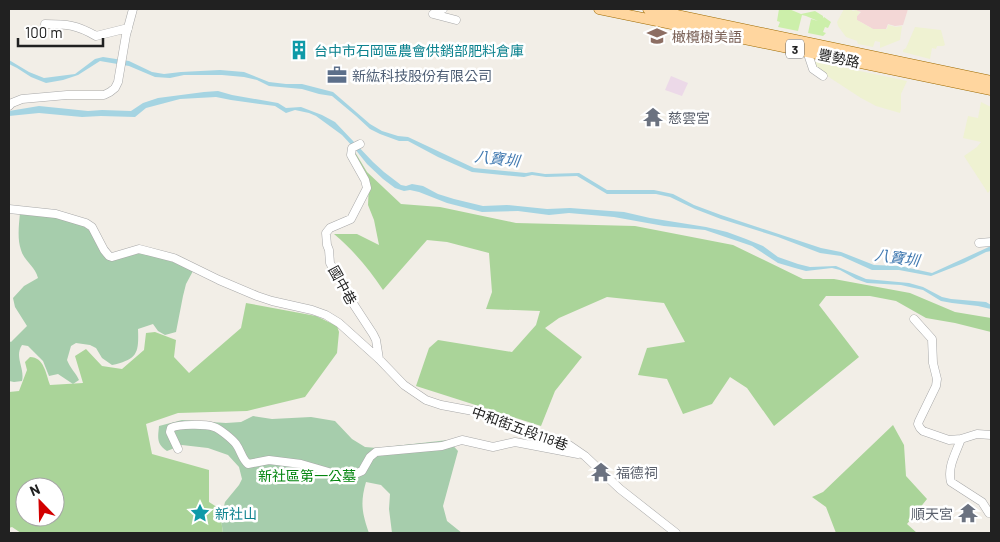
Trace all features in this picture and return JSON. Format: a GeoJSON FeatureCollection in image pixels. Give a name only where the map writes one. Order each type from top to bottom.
{"type":"FeatureCollection","features":[{"type":"Feature","properties":{"kind":"main road","name":"豐勢路"},"geometry":{"type":"LineString","coordinates":[[599,9],[651,11],[991,80]]}},
{"type":"Feature","properties":{"kind":"main road","name":"豐勢路"},"geometry":{"type":"LineString","coordinates":[[651,11],[807,51],[991,90]]}},
{"type":"Feature","properties":{"kind":"street"},"geometry":{"type":"LineString","coordinates":[[9,106],[22,99],[67,95],[104,95],[110,92],[118,82],[133,9]]}},
{"type":"Feature","properties":{"kind":"street"},"geometry":{"type":"LineString","coordinates":[[443,9],[437,10],[433,14],[456,20]]}},
{"type":"Feature","properties":{"kind":"street"},"geometry":{"type":"LineString","coordinates":[[45,24],[63,24],[82,28],[96,36],[128,28]]}},
{"type":"Feature","properties":{"kind":"street"},"geometry":{"type":"LineString","coordinates":[[807,51],[813,69],[823,76]]}},
{"type":"Feature","properties":{"kind":"street","name":"國中巷"},"geometry":{"type":"LineString","coordinates":[[360,144],[352,148],[351,155],[365,180],[367,188],[352,218],[330,228],[326,233],[326,245],[329,250],[330,263],[376,340],[379,359]]}},
{"type":"Feature","properties":{"kind":"street","name":"中和街五段118巷"},"geometry":{"type":"LineString","coordinates":[[9,209],[56,214],[86,223],[92,227],[109,256],[139,249],[174,258],[257,296],[326,315],[339,323],[379,359],[404,385],[426,400],[441,405],[484,413],[549,440],[569,445],[585,456],[620,489],[676,533]]}},
{"type":"Feature","properties":{"kind":"street"},"geometry":{"type":"LineString","coordinates":[[979,242],[991,242]]}},
{"type":"Feature","properties":{"kind":"street"},"geometry":{"type":"LineString","coordinates":[[914,319],[932,339],[933,363],[937,379],[936,386],[918,424],[920,428],[923,431],[949,440],[961,439],[977,434],[991,435]]}},
{"type":"Feature","properties":{"kind":"street"},"geometry":{"type":"LineString","coordinates":[[178,449],[170,432],[171,428],[200,425],[216,427],[235,444],[248,464],[269,460],[301,464],[332,473],[355,474],[362,471],[370,457],[376,452],[442,446],[462,440],[492,446],[515,442],[569,451],[585,456]]}},
{"type":"Feature","properties":{"kind":"street"},"geometry":{"type":"LineString","coordinates":[[961,439],[951,465],[951,482],[982,502],[989,513]]}},
{"type":"Feature","properties":{"kind":"shaded area"},"geometry":{"type":"Polygon","coordinates":[[[851,9],[908,9],[903,25],[895,26],[888,24],[886,29],[873,29],[857,20],[857,16],[861,12],[851,9]]]}},
{"type":"Feature","properties":{"kind":"shaded area"},"geometry":{"type":"Polygon","coordinates":[[[671,76],[688,83],[682,96],[665,90],[671,76]]]}},
{"type":"Feature","properties":{"kind":"green space"},"geometry":{"type":"Polygon","coordinates":[[[779,9],[789,9],[801,14],[815,11],[831,22],[828,28],[825,27],[823,32],[826,33],[823,36],[808,33],[811,19],[818,21],[802,15],[798,31],[778,27],[780,22],[777,21],[779,9]]]}},
{"type":"Feature","properties":{"kind":"green space"},"geometry":{"type":"Polygon","coordinates":[[[844,9],[860,12],[857,20],[873,29],[887,29],[888,25],[902,26],[900,40],[880,48],[880,42],[875,41],[873,47],[858,44],[857,41],[846,37],[838,26],[837,22],[844,9]]]}},
{"type":"Feature","properties":{"kind":"green space"},"geometry":{"type":"Polygon","coordinates":[[[915,27],[941,30],[945,45],[937,46],[936,49],[932,48],[930,59],[903,52],[915,27]]]}},
{"type":"Feature","properties":{"kind":"green space"},"geometry":{"type":"Polygon","coordinates":[[[813,61],[907,81],[901,94],[900,113],[876,106],[861,98],[815,68],[813,61]]]}},
{"type":"Feature","properties":{"kind":"green space"},"geometry":{"type":"Polygon","coordinates":[[[981,102],[991,107],[991,189],[988,193],[964,156],[981,142],[963,138],[968,116],[978,118],[981,102]]]}},
{"type":"Feature","properties":{"kind":"green space"},"geometry":{"type":"Polygon","coordinates":[[[355,152],[367,172],[401,204],[440,207],[516,223],[635,226],[733,245],[803,279],[834,279],[910,293],[955,312],[991,318],[991,332],[926,318],[896,301],[870,296],[826,296],[819,305],[859,357],[774,426],[747,388],[730,377],[712,404],[683,414],[667,379],[638,375],[647,348],[685,342],[664,303],[607,297],[559,318],[545,328],[582,357],[555,391],[541,426],[416,386],[429,348],[438,340],[512,352],[536,325],[540,311],[486,309],[492,292],[489,253],[447,242],[427,240],[383,290],[361,260],[334,234],[357,234],[379,245],[374,220],[368,205],[369,182],[354,157],[355,152]]]}},
{"type":"Feature","properties":{"kind":"green space"},"geometry":{"type":"Polygon","coordinates":[[[20,213],[55,217],[88,226],[107,258],[142,253],[173,262],[193,271],[186,284],[176,332],[165,335],[158,331],[153,324],[138,329],[138,344],[135,354],[127,360],[112,365],[102,358],[96,348],[76,343],[71,346],[67,360],[79,380],[73,384],[58,374],[49,376],[43,361],[28,346],[22,345],[19,358],[23,376],[22,381],[9,381],[9,341],[11,342],[27,326],[15,307],[13,298],[24,286],[38,278],[22,254],[19,241],[20,213]]]}},
{"type":"Feature","properties":{"kind":"green space"},"geometry":{"type":"Polygon","coordinates":[[[246,303],[316,316],[337,326],[339,332],[337,353],[305,397],[247,411],[178,413],[146,424],[152,454],[209,470],[209,502],[223,511],[221,519],[223,533],[21,533],[12,527],[9,528],[9,392],[19,391],[27,370],[25,362],[30,357],[35,358],[41,363],[46,371],[50,385],[83,383],[75,356],[86,349],[102,366],[122,369],[144,350],[146,333],[155,332],[176,340],[174,357],[189,373],[241,328],[246,303]]]}},
{"type":"Feature","properties":{"kind":"green space","name":"新社區第一公墓"},"geometry":{"type":"Polygon","coordinates":[[[253,416],[272,419],[311,417],[335,421],[352,439],[365,447],[377,448],[448,440],[458,451],[443,506],[447,521],[462,533],[392,533],[389,509],[390,494],[381,485],[366,482],[363,508],[369,533],[223,533],[221,519],[225,502],[242,479],[239,467],[228,455],[208,448],[182,445],[167,451],[159,443],[159,426],[182,420],[226,423],[241,422],[253,416]]]}},
{"type":"Feature","properties":{"kind":"green space"},"geometry":{"type":"Polygon","coordinates":[[[893,425],[904,445],[906,476],[927,499],[907,524],[917,533],[836,533],[826,507],[812,497],[823,492],[893,425]]]}},
{"type":"Feature","properties":{"kind":"water","name":"八寶圳"},"geometry":{"type":"Polygon","coordinates":[[[103,57],[129,61],[152,72],[164,74],[220,70],[244,72],[269,82],[302,84],[333,92],[370,124],[382,131],[408,137],[474,168],[545,174],[579,173],[607,190],[654,190],[673,194],[694,205],[721,215],[821,248],[841,252],[874,265],[900,266],[932,273],[991,246],[991,251],[931,276],[899,270],[872,270],[841,256],[820,253],[721,219],[670,197],[656,194],[607,194],[577,176],[546,177],[532,175],[524,177],[472,172],[408,141],[399,141],[370,129],[332,96],[302,89],[269,86],[257,80],[244,77],[184,75],[170,78],[155,77],[129,66],[100,61],[78,75],[46,83],[31,77],[9,64],[9,60],[29,72],[44,78],[75,74],[95,59],[103,57]]]}},
{"type":"Feature","properties":{"kind":"water","name":"八寶圳"},"geometry":{"type":"Polygon","coordinates":[[[218,91],[278,103],[286,108],[301,107],[322,115],[335,122],[373,162],[401,185],[423,186],[438,194],[483,206],[507,205],[547,209],[570,208],[624,212],[706,227],[746,239],[763,246],[778,257],[798,264],[810,267],[836,266],[866,279],[909,283],[923,287],[942,297],[986,302],[991,305],[991,309],[941,301],[923,290],[901,285],[867,283],[832,268],[806,271],[795,268],[778,263],[752,246],[705,230],[664,226],[614,217],[569,213],[549,215],[518,211],[482,212],[447,203],[419,192],[404,191],[395,188],[383,179],[342,135],[316,116],[295,110],[286,113],[275,106],[216,97],[180,99],[146,108],[135,117],[82,117],[39,113],[9,116],[9,111],[39,106],[88,111],[131,111],[143,103],[158,98],[218,91]]]}},
{"type":"Feature","properties":{"kind":"place","name":"橄欖樹美語"},"geometry":{"type":"Point","coordinates":[657,36]}},
{"type":"Feature","properties":{"kind":"place","name":"台中市石岡區農會供銷部肥料倉庫"},"geometry":{"type":"Point","coordinates":[299,50]}},
{"type":"Feature","properties":{"kind":"place","name":"新紘科技股份有限公司"},"geometry":{"type":"Point","coordinates":[337,75]}},
{"type":"Feature","properties":{"kind":"place","name":"慈雲宮"},"geometry":{"type":"Point","coordinates":[653,117]}},
{"type":"Feature","properties":{"kind":"place","name":"福德祠"},"geometry":{"type":"Point","coordinates":[601,472]}},
{"type":"Feature","properties":{"kind":"place","name":"新社山"},"geometry":{"type":"Point","coordinates":[200,513]}},
{"type":"Feature","properties":{"kind":"place","name":"順天宮"},"geometry":{"type":"Point","coordinates":[968,513]}}]}
